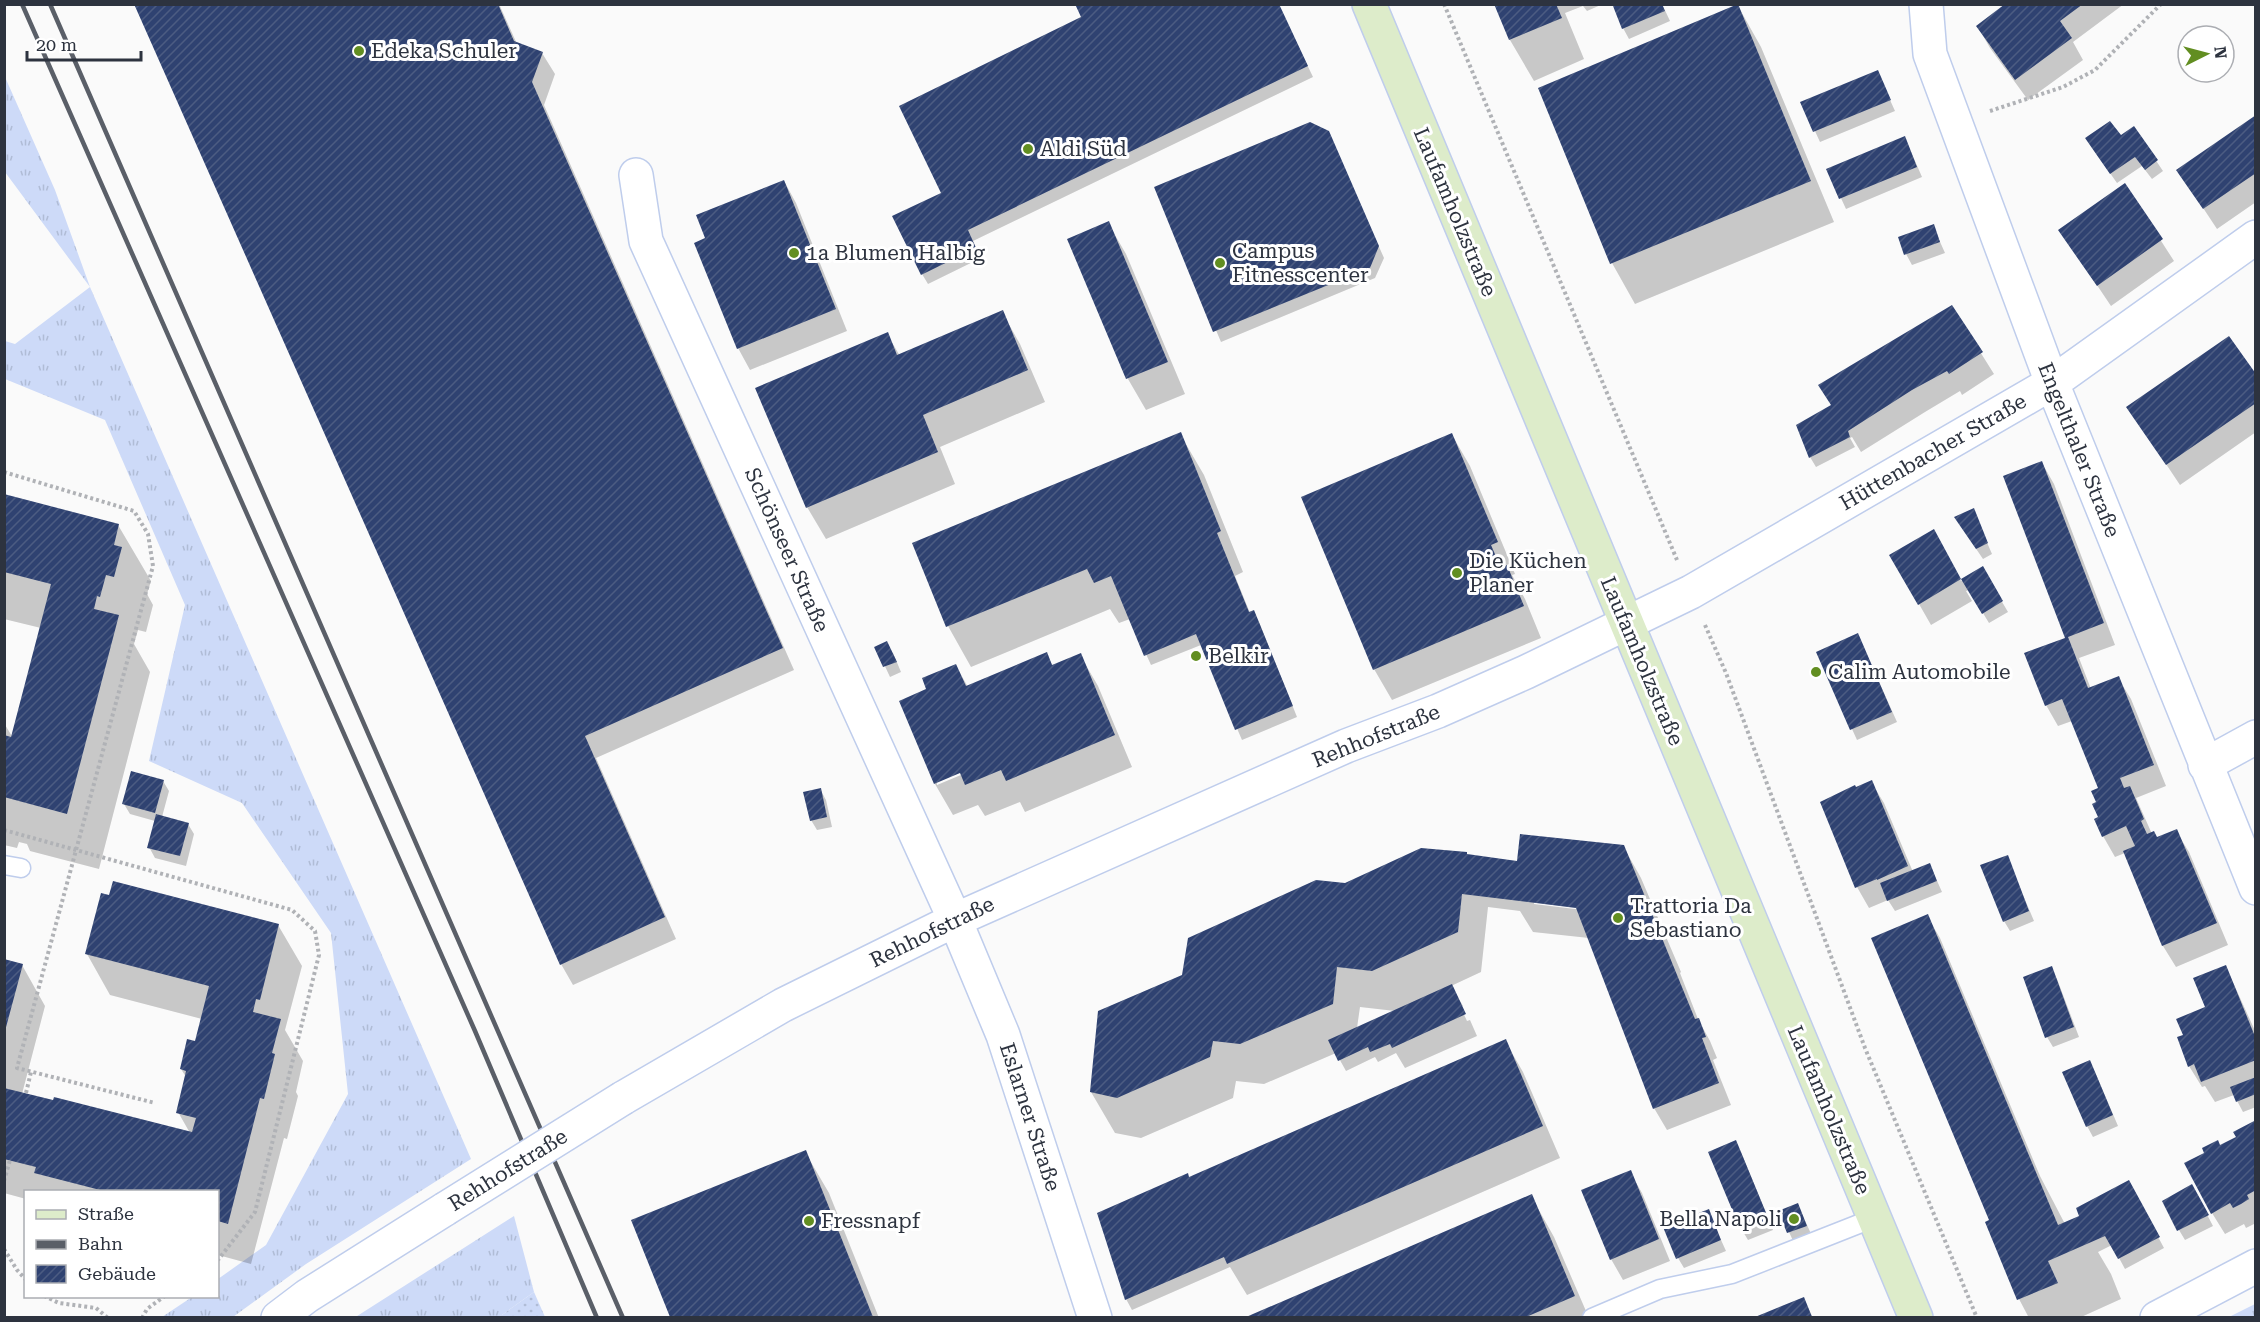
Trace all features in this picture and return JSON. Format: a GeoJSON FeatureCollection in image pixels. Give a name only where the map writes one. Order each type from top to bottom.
{"type":"FeatureCollection","features":[{"type":"Feature","properties":{"kind":"main road","name":"Laufamholzstraße"},"geometry":{"type":"LineString","coordinates":[[1369,4],[1916,1317]]}},
{"type":"Feature","properties":{"kind":"street","name":"Engelthaler Straße"},"geometry":{"type":"LineString","coordinates":[[1926,4],[1930,54],[2052,383],[2256,888]]}},
{"type":"Feature","properties":{"kind":"street","name":"Schönseer Straße"},"geometry":{"type":"LineString","coordinates":[[636,175],[646,241],[955,920]]}},
{"type":"Feature","properties":{"kind":"street","name":"Hüttenbacher Straße"},"geometry":{"type":"LineString","coordinates":[[1626,625],[1691,592],[2052,383],[2256,237]]}},
{"type":"Feature","properties":{"kind":"street","name":"Rehhofstraße"},"geometry":{"type":"LineString","coordinates":[[278,1317],[307,1296],[623,1098],[783,1005],[955,920],[1346,746],[1438,711],[1626,625]]}},
{"type":"Feature","properties":{"kind":"street"},"geometry":{"type":"LineString","coordinates":[[2205,765],[2256,737]]}},
{"type":"Feature","properties":{"kind":"street","name":"Eslarner Straße"},"geometry":{"type":"LineString","coordinates":[[955,920],[1003,1035],[1095,1317]]}},
{"type":"Feature","properties":{"kind":"street"},"geometry":{"type":"LineString","coordinates":[[2157,1317],[2256,1266]]}},
{"type":"Feature","properties":{"kind":"lane"},"geometry":{"type":"LineString","coordinates":[[1592,1317],[1660,1289],[1732,1274],[1874,1218]]}},
{"type":"Feature","properties":{"kind":"path"},"geometry":{"type":"LineString","coordinates":[[1444,4],[1726,673],[1865,1048],[1977,1317]]}},
{"type":"Feature","properties":{"kind":"path"},"geometry":{"type":"LineString","coordinates":[[1956,123],[2064,87],[2095,70],[2161,4]]}},
{"type":"Feature","properties":{"kind":"path"},"geometry":{"type":"LineString","coordinates":[[4,472],[134,511],[148,534],[153,566],[17,1068],[155,1103]]}},
{"type":"Feature","properties":{"kind":"path"},"geometry":{"type":"LineString","coordinates":[[1752,743],[1758,741]]}},
{"type":"Feature","properties":{"kind":"path"},"geometry":{"type":"LineString","coordinates":[[4,831],[292,910],[315,931],[319,955],[255,1212],[219,1259]]}},
{"type":"Feature","properties":{"kind":"path"},"geometry":{"type":"LineString","coordinates":[[26,1093],[31,1072]]}},
{"type":"Feature","properties":{"kind":"path"},"geometry":{"type":"LineString","coordinates":[[4,1181],[9,1160]]}},
{"type":"Feature","properties":{"kind":"path"},"geometry":{"type":"LineString","coordinates":[[4,1249],[16,1270],[24,1278]]}},
{"type":"Feature","properties":{"kind":"path"},"geometry":{"type":"LineString","coordinates":[[48,1298],[59,1303],[96,1308],[108,1317]]}},
{"type":"Feature","properties":{"kind":"path"},"geometry":{"type":"LineString","coordinates":[[142,1317],[147,1309],[162,1298]]}},
{"type":"Feature","properties":{"kind":"green space"},"geometry":{"type":"Polygon","coordinates":[[[5,77],[55,190],[90,287],[5,172],[5,77]]]}},
{"type":"Feature","properties":{"kind":"green space"},"geometry":{"type":"Polygon","coordinates":[[[90,287],[471,1159],[306,1264],[233,1317],[162,1317],[190,1298],[219,1298],[219,1278],[266,1245],[348,1094],[331,933],[242,803],[149,761],[185,605],[105,420],[5,379],[5,341],[15,344],[90,287]]]}},
{"type":"Feature","properties":{"kind":"green space"},"geometry":{"type":"Polygon","coordinates":[[[514,1216],[534,1292],[499,1317],[354,1318],[514,1216]]]}},
{"type":"Feature","properties":{"kind":"green space"},"geometry":{"type":"Polygon","coordinates":[[[534,1292],[545,1317],[499,1317],[534,1292]]]}},
{"type":"Feature","properties":{"kind":"green space"},"geometry":{"type":"Polygon","coordinates":[[[2255,1304],[2255,1317],[2229,1317],[2255,1304]]]}},
{"type":"Feature","properties":{"kind":"building"},"geometry":{"type":"Polygon","coordinates":[[[134,4],[498,4],[514,41],[543,52],[532,82],[783,648],[585,736],[665,917],[560,965],[134,4]]]}},
{"type":"Feature","properties":{"kind":"building","name":"Aldi Süd"},"geometry":{"type":"Polygon","coordinates":[[[1075,4],[1279,4],[1308,66],[968,230],[976,248],[921,275],[892,216],[941,193],[899,106],[1081,17],[1075,4]]]}},
{"type":"Feature","properties":{"kind":"building"},"geometry":{"type":"Polygon","coordinates":[[[1494,4],[1556,4],[1562,18],[1509,40],[1494,4]]]}},
{"type":"Feature","properties":{"kind":"building"},"geometry":{"type":"Polygon","coordinates":[[[1617,4],[1662,4],[1665,11],[1622,29],[1613,6],[1617,4]]]}},
{"type":"Feature","properties":{"kind":"building"},"geometry":{"type":"Polygon","coordinates":[[[1738,4],[1811,181],[1610,264],[1538,88],[1738,4]]]}},
{"type":"Feature","properties":{"kind":"building"},"geometry":{"type":"Polygon","coordinates":[[[2005,4],[2083,4],[2060,21],[2072,38],[2015,80],[1976,26],[2005,4]]]}},
{"type":"Feature","properties":{"kind":"building"},"geometry":{"type":"Polygon","coordinates":[[[1878,70],[1891,100],[1813,132],[1800,102],[1878,70]]]}},
{"type":"Feature","properties":{"kind":"building"},"geometry":{"type":"Polygon","coordinates":[[[2256,115],[2256,173],[2203,209],[2176,170],[2256,115]]]}},
{"type":"Feature","properties":{"kind":"building"},"geometry":{"type":"Polygon","coordinates":[[[2110,121],[2121,135],[2134,126],[2158,160],[2145,170],[2135,157],[2110,174],[2085,138],[2110,121]]]}},
{"type":"Feature","properties":{"kind":"building"},"geometry":{"type":"Polygon","coordinates":[[[1310,122],[1329,131],[1379,246],[1370,268],[1213,332],[1154,187],[1310,122]]]}},
{"type":"Feature","properties":{"kind":"building"},"geometry":{"type":"Polygon","coordinates":[[[1905,136],[1917,167],[1839,199],[1826,169],[1905,136]]]}},
{"type":"Feature","properties":{"kind":"building"},"geometry":{"type":"Polygon","coordinates":[[[784,180],[836,309],[737,349],[694,243],[705,238],[696,215],[784,180]]]}},
{"type":"Feature","properties":{"kind":"building"},"geometry":{"type":"Polygon","coordinates":[[[2125,183],[2163,239],[2097,286],[2058,230],[2125,183]]]}},
{"type":"Feature","properties":{"kind":"building"},"geometry":{"type":"Polygon","coordinates":[[[1109,221],[1168,362],[1126,379],[1067,239],[1109,221]]]}},
{"type":"Feature","properties":{"kind":"building"},"geometry":{"type":"Polygon","coordinates":[[[1934,224],[1940,242],[1904,255],[1898,237],[1934,224]]]}},
{"type":"Feature","properties":{"kind":"building"},"geometry":{"type":"Polygon","coordinates":[[[1952,305],[1983,352],[1949,374],[1947,371],[1912,390],[1848,431],[1850,437],[1809,458],[1796,425],[1831,405],[1818,385],[1952,305]]]}},
{"type":"Feature","properties":{"kind":"building"},"geometry":{"type":"Polygon","coordinates":[[[1003,310],[1028,370],[923,415],[938,452],[806,508],[755,388],[888,332],[897,355],[1003,310]]]}},
{"type":"Feature","properties":{"kind":"building"},"geometry":{"type":"Polygon","coordinates":[[[2229,336],[2256,374],[2256,403],[2166,465],[2126,407],[2229,336]]]}},
{"type":"Feature","properties":{"kind":"building"},"geometry":{"type":"Polygon","coordinates":[[[1181,432],[1221,531],[1217,533],[1249,612],[1254,610],[1293,706],[1235,730],[1196,634],[1144,656],[1111,576],[1094,583],[1087,569],[946,627],[912,543],[1181,432]]]}},
{"type":"Feature","properties":{"kind":"building"},"geometry":{"type":"Polygon","coordinates":[[[1452,433],[1498,542],[1491,545],[1501,568],[1507,565],[1524,606],[1373,670],[1301,497],[1452,433]]]}},
{"type":"Feature","properties":{"kind":"building"},"geometry":{"type":"Polygon","coordinates":[[[2042,461],[2104,623],[2068,637],[2088,688],[2119,676],[2154,765],[2120,778],[2124,788],[2130,786],[2144,819],[2141,821],[2147,834],[2154,831],[2157,837],[2177,829],[2217,923],[2162,946],[2123,851],[2135,846],[2126,826],[2102,837],[2094,819],[2098,817],[2092,804],[2096,802],[2091,791],[2098,788],[2062,699],[2045,706],[2024,653],[2065,638],[2003,476],[2042,461]]]}},
{"type":"Feature","properties":{"kind":"building"},"geometry":{"type":"Polygon","coordinates":[[[4,494],[119,524],[114,545],[122,547],[114,577],[106,575],[94,609],[119,615],[67,814],[4,797],[4,735],[11,737],[51,584],[4,572],[4,494]]]}},
{"type":"Feature","properties":{"kind":"building"},"geometry":{"type":"Polygon","coordinates":[[[1974,508],[1988,543],[1976,549],[1954,517],[1974,508]]]}},
{"type":"Feature","properties":{"kind":"building"},"geometry":{"type":"Polygon","coordinates":[[[1934,529],[1961,579],[1918,605],[1889,555],[1934,529]]]}},
{"type":"Feature","properties":{"kind":"building"},"geometry":{"type":"Polygon","coordinates":[[[1983,566],[2003,601],[1982,614],[1961,579],[1983,566]]]}},
{"type":"Feature","properties":{"kind":"building"},"geometry":{"type":"Polygon","coordinates":[[[1858,633],[1892,712],[1850,730],[1816,652],[1858,633]]]}},
{"type":"Feature","properties":{"kind":"building"},"geometry":{"type":"Polygon","coordinates":[[[887,641],[897,662],[883,667],[874,647],[887,641]]]}},
{"type":"Feature","properties":{"kind":"building"},"geometry":{"type":"Polygon","coordinates":[[[1047,652],[1052,665],[1081,653],[1115,735],[1006,781],[1001,770],[965,785],[960,773],[934,784],[899,701],[926,689],[922,678],[956,664],[966,686],[1047,652]]]}},
{"type":"Feature","properties":{"kind":"building"},"geometry":{"type":"Polygon","coordinates":[[[131,771],[164,780],[155,813],[122,804],[131,771]]]}},
{"type":"Feature","properties":{"kind":"building"},"geometry":{"type":"Polygon","coordinates":[[[1872,780],[1908,866],[1855,888],[1820,802],[1855,785],[1856,787],[1872,780]]]}},
{"type":"Feature","properties":{"kind":"building"},"geometry":{"type":"Polygon","coordinates":[[[821,788],[827,817],[810,821],[803,792],[821,788]]]}},
{"type":"Feature","properties":{"kind":"building"},"geometry":{"type":"Polygon","coordinates":[[[156,814],[189,823],[180,856],[147,848],[156,814]]]}},
{"type":"Feature","properties":{"kind":"building"},"geometry":{"type":"Polygon","coordinates":[[[1520,834],[1624,845],[1695,1019],[1699,1018],[1706,1037],[1702,1038],[1719,1083],[1653,1109],[1576,908],[1462,894],[1458,932],[1372,971],[1337,967],[1333,1004],[1240,1044],[1213,1041],[1210,1057],[1117,1098],[1090,1092],[1098,1011],[1182,975],[1188,938],[1316,880],[1345,883],[1421,848],[1467,852],[1467,854],[1517,861],[1520,834]]]}},
{"type":"Feature","properties":{"kind":"building"},"geometry":{"type":"Polygon","coordinates":[[[2008,855],[2029,911],[2003,922],[1980,865],[2008,855]]]}},
{"type":"Feature","properties":{"kind":"building"},"geometry":{"type":"Polygon","coordinates":[[[1930,863],[1937,881],[1887,901],[1880,883],[1930,863]]]}},
{"type":"Feature","properties":{"kind":"building"},"geometry":{"type":"Polygon","coordinates":[[[113,881],[279,924],[260,1000],[256,999],[253,1012],[281,1019],[264,1099],[260,1098],[228,1224],[219,1221],[219,1190],[100,1190],[34,1173],[36,1167],[4,1159],[4,1088],[53,1100],[54,1097],[192,1132],[196,1118],[176,1113],[186,1071],[180,1069],[187,1039],[195,1041],[209,986],[85,954],[101,893],[109,895],[113,881]]]}},
{"type":"Feature","properties":{"kind":"building"},"geometry":{"type":"Polygon","coordinates":[[[1928,914],[2058,1225],[2079,1216],[2076,1208],[2129,1180],[2160,1237],[2118,1259],[2105,1236],[2048,1261],[2058,1283],[2017,1300],[1985,1222],[1989,1220],[1871,938],[1928,914]]]}},
{"type":"Feature","properties":{"kind":"building"},"geometry":{"type":"Polygon","coordinates":[[[4,959],[23,964],[5,1031],[4,1030],[4,959]]]}},
{"type":"Feature","properties":{"kind":"building"},"geometry":{"type":"Polygon","coordinates":[[[2226,965],[2256,1039],[2256,1060],[2201,1082],[2194,1064],[2188,1067],[2177,1037],[2183,1035],[2176,1019],[2205,1007],[2193,978],[2226,965]]]}},
{"type":"Feature","properties":{"kind":"building"},"geometry":{"type":"Polygon","coordinates":[[[2052,966],[2074,1027],[2045,1038],[2023,977],[2052,966]]]}},
{"type":"Feature","properties":{"kind":"building"},"geometry":{"type":"Polygon","coordinates":[[[1452,984],[1466,1014],[1392,1048],[1390,1044],[1370,1052],[1368,1047],[1338,1061],[1328,1040],[1452,984]]]}},
{"type":"Feature","properties":{"kind":"building"},"geometry":{"type":"Polygon","coordinates":[[[1506,1039],[1543,1126],[1227,1264],[1224,1257],[1125,1300],[1097,1213],[1188,1173],[1189,1177],[1506,1039]]]}},
{"type":"Feature","properties":{"kind":"building"},"geometry":{"type":"Polygon","coordinates":[[[2090,1060],[2113,1115],[2086,1127],[2062,1072],[2090,1060]]]}},
{"type":"Feature","properties":{"kind":"building"},"geometry":{"type":"Polygon","coordinates":[[[2256,1077],[2256,1094],[2236,1102],[2230,1087],[2256,1077]]]}},
{"type":"Feature","properties":{"kind":"building"},"geometry":{"type":"Polygon","coordinates":[[[2256,1120],[2256,1190],[2247,1195],[2249,1199],[2241,1204],[2233,1208],[2230,1203],[2211,1214],[2184,1163],[2204,1153],[2202,1148],[2218,1140],[2220,1145],[2236,1137],[2233,1132],[2256,1120]]]}},
{"type":"Feature","properties":{"kind":"building"},"geometry":{"type":"Polygon","coordinates":[[[1736,1140],[1769,1220],[1741,1231],[1708,1152],[1736,1140]]]}},
{"type":"Feature","properties":{"kind":"building"},"geometry":{"type":"Polygon","coordinates":[[[806,1150],[873,1317],[670,1317],[631,1220],[806,1150]]]}},
{"type":"Feature","properties":{"kind":"building"},"geometry":{"type":"Polygon","coordinates":[[[1631,1170],[1659,1239],[1610,1260],[1581,1190],[1631,1170]]]}},
{"type":"Feature","properties":{"kind":"building"},"geometry":{"type":"Polygon","coordinates":[[[2192,1184],[2209,1215],[2177,1231],[2162,1201],[2192,1184]]]}},
{"type":"Feature","properties":{"kind":"building"},"geometry":{"type":"Polygon","coordinates":[[[1532,1194],[1575,1296],[1526,1317],[1246,1317],[1532,1194]]]}},
{"type":"Feature","properties":{"kind":"building"},"geometry":{"type":"Polygon","coordinates":[[[1798,1203],[1807,1226],[1787,1233],[1778,1211],[1798,1203]]]}},
{"type":"Feature","properties":{"kind":"building"},"geometry":{"type":"Polygon","coordinates":[[[1709,1209],[1721,1240],[1676,1259],[1663,1227],[1709,1209]]]}},
{"type":"Feature","properties":{"kind":"building"},"geometry":{"type":"Polygon","coordinates":[[[1804,1297],[1812,1317],[1755,1317],[1804,1297]]]}},
{"type":"Feature","properties":{"kind":"railway"},"geometry":{"type":"LineString","coordinates":[[22,4],[475,1031],[597,1318]]}},
{"type":"Feature","properties":{"kind":"railway"},"geometry":{"type":"LineString","coordinates":[[50,4],[623,1318]]}},
{"type":"Feature","properties":{"kind":"place","name":"Edeka Schuler"},"geometry":{"type":"Point","coordinates":[359,51]}},
{"type":"Feature","properties":{"kind":"place","name":"Aldi Süd"},"geometry":{"type":"Point","coordinates":[1028,149]}},
{"type":"Feature","properties":{"kind":"place","name":"1a Blumen Halbig"},"geometry":{"type":"Point","coordinates":[794,253]}},
{"type":"Feature","properties":{"kind":"place","name":"Campus Fitnesscenter"},"geometry":{"type":"Point","coordinates":[1220,263]}},
{"type":"Feature","properties":{"kind":"place","name":"Die Küchen Planer"},"geometry":{"type":"Point","coordinates":[1457,573]}},
{"type":"Feature","properties":{"kind":"place","name":"Belkir"},"geometry":{"type":"Point","coordinates":[1196,656]}},
{"type":"Feature","properties":{"kind":"place","name":"Calim Automobile"},"geometry":{"type":"Point","coordinates":[1816,672]}},
{"type":"Feature","properties":{"kind":"place","name":"Trattoria Da Sebastiano"},"geometry":{"type":"Point","coordinates":[1618,918]}},
{"type":"Feature","properties":{"kind":"place","name":"Bella Napoli"},"geometry":{"type":"Point","coordinates":[1794,1219]}},
{"type":"Feature","properties":{"kind":"place","name":"Fressnapf"},"geometry":{"type":"Point","coordinates":[809,1221]}}]}
